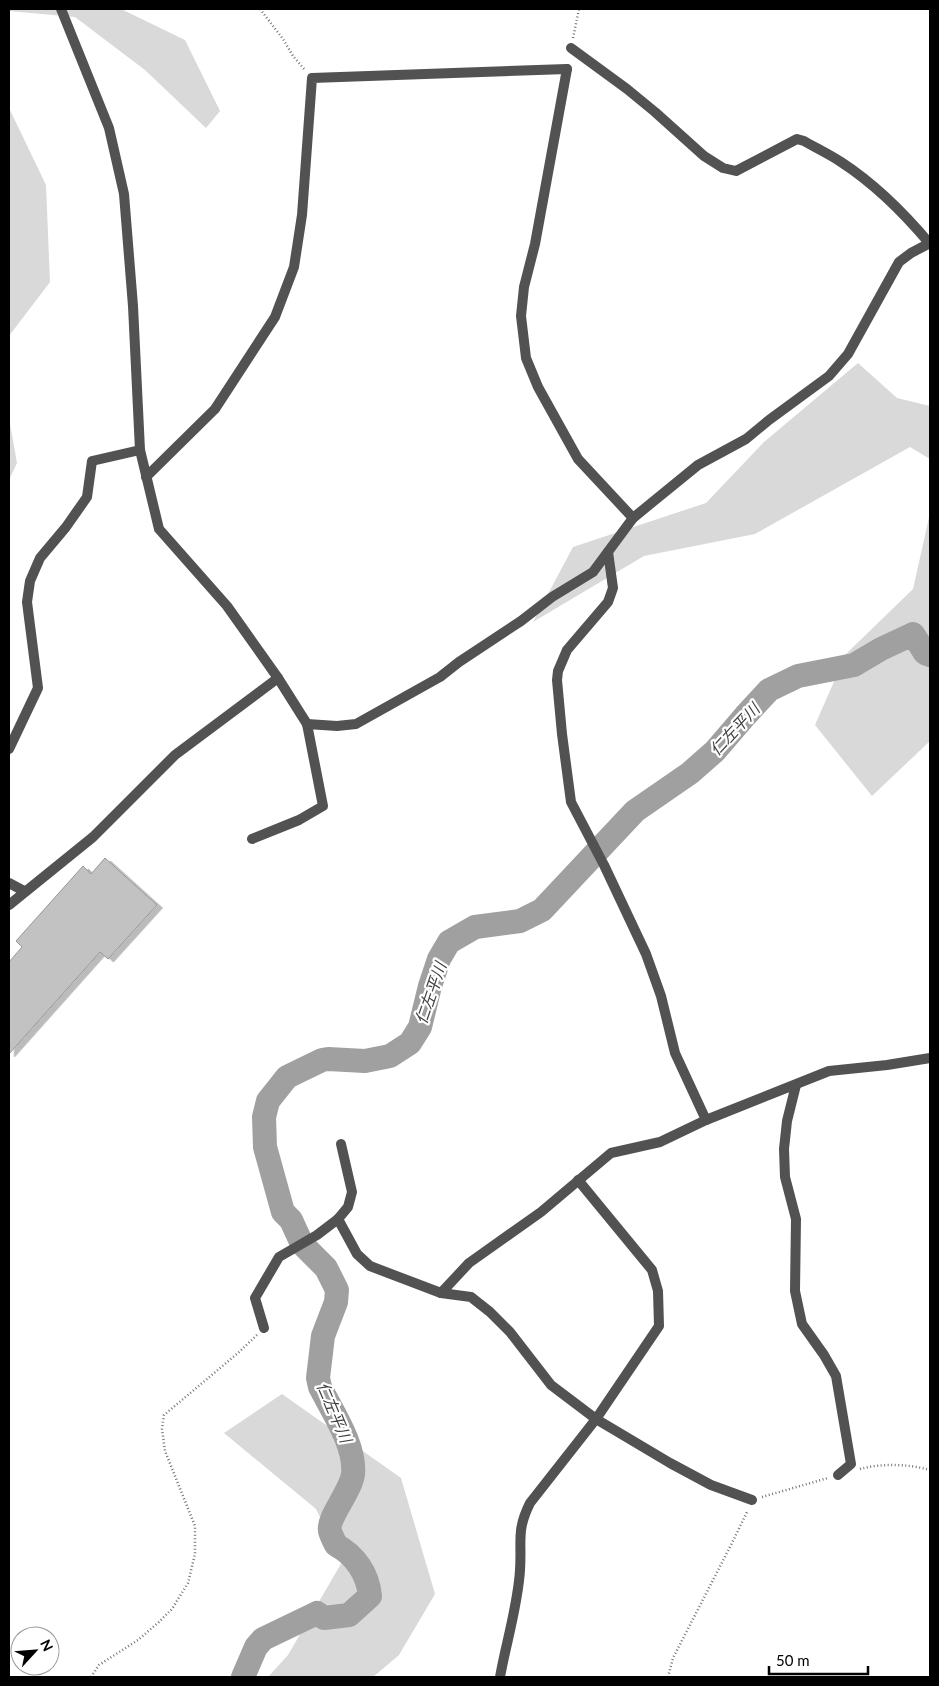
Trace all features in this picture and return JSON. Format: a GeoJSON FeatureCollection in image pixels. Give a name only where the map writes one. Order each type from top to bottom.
{"type":"FeatureCollection","features":[{"type":"Feature","properties":{"kind":"street"},"geometry":{"type":"LineString","coordinates":[[62,9],[108,128],[124,194],[134,316],[140,450],[159,529],[226,606],[278,678],[308,724],[323,806],[300,820],[252,839]]}},
{"type":"Feature","properties":{"kind":"street"},"geometry":{"type":"LineString","coordinates":[[308,724],[337,726],[356,724],[440,677],[458,662],[521,621],[552,597],[593,572],[632,518],[698,466],[746,439],[829,376],[848,354],[899,262],[911,253],[930,244],[900,210],[870,184],[842,162],[797,138],[736,171],[723,168],[704,156],[655,112],[571,48]]}},
{"type":"Feature","properties":{"kind":"street"},"geometry":{"type":"LineString","coordinates":[[146,476],[215,409],[275,317],[296,258],[302,215],[312,78],[567,69],[535,244],[524,287],[521,316],[526,358],[538,387],[578,459],[632,518]]}},
{"type":"Feature","properties":{"kind":"street"},"geometry":{"type":"LineString","coordinates":[[9,749],[38,688],[27,602],[30,581],[40,558],[66,527],[87,497],[92,461],[140,450]]}},
{"type":"Feature","properties":{"kind":"street"},"geometry":{"type":"LineString","coordinates":[[608,552],[613,588],[608,602],[567,650],[558,671],[557,680],[562,734],[571,802],[604,865],[646,954],[661,996],[675,1052],[706,1120]]}},
{"type":"Feature","properties":{"kind":"street"},"geometry":{"type":"LineString","coordinates":[[9,905],[92,837],[174,755],[278,678]]}},
{"type":"Feature","properties":{"kind":"street"},"geometry":{"type":"LineString","coordinates":[[9,883],[24,892]]}},
{"type":"Feature","properties":{"kind":"street"},"geometry":{"type":"LineString","coordinates":[[441,1293],[469,1263],[540,1212],[611,1153],[660,1142],[706,1120],[828,1071],[887,1065],[930,1058]]}},
{"type":"Feature","properties":{"kind":"street"},"geometry":{"type":"LineString","coordinates":[[796,1085],[787,1121],[784,1149],[785,1177],[796,1219],[795,1291],[802,1324],[836,1376],[850,1464],[838,1475]]}},
{"type":"Feature","properties":{"kind":"street"},"geometry":{"type":"LineString","coordinates":[[264,1328],[255,1298],[279,1258],[317,1235],[338,1219],[348,1207],[352,1192],[342,1144]]}},
{"type":"Feature","properties":{"kind":"street"},"geometry":{"type":"LineString","coordinates":[[500,1677],[520,1571],[519,1540],[523,1518],[530,1503],[596,1419],[659,1326],[658,1291],[652,1270],[578,1180]]}},
{"type":"Feature","properties":{"kind":"street"},"geometry":{"type":"LineString","coordinates":[[338,1219],[358,1254],[370,1266],[441,1293],[471,1297],[490,1312],[510,1332],[551,1384],[596,1419],[711,1485],[752,1500]]}},
{"type":"Feature","properties":{"kind":"path"},"geometry":{"type":"LineString","coordinates":[[260,9],[283,39],[293,56],[312,78]]}},
{"type":"Feature","properties":{"kind":"path"},"geometry":{"type":"LineString","coordinates":[[571,48],[579,9]]}},
{"type":"Feature","properties":{"kind":"path"},"geometry":{"type":"LineString","coordinates":[[91,1677],[99,1664],[138,1640],[159,1622],[172,1609],[188,1583],[194,1554],[195,1526],[165,1451],[162,1428],[164,1415],[238,1353],[264,1328]]}},
{"type":"Feature","properties":{"kind":"path"},"geometry":{"type":"LineString","coordinates":[[668,1677],[673,1658],[752,1500],[875,1465],[919,1467],[930,1470]]}},
{"type":"Feature","properties":{"kind":"shaded area"},"geometry":{"type":"Polygon","coordinates":[[[9,9],[121,9],[185,40],[220,111],[206,128],[145,70],[75,17],[9,11],[9,9]]]}},
{"type":"Feature","properties":{"kind":"shaded area"},"geometry":{"type":"Polygon","coordinates":[[[9,108],[46,185],[50,282],[9,336],[9,108]]]}},
{"type":"Feature","properties":{"kind":"shaded area"},"geometry":{"type":"Polygon","coordinates":[[[858,363],[897,398],[930,406],[930,459],[910,447],[755,534],[644,556],[533,622],[573,547],[706,503],[764,442],[858,363]]]}},
{"type":"Feature","properties":{"kind":"shaded area"},"geometry":{"type":"Polygon","coordinates":[[[9,418],[17,463],[9,480],[9,418]]]}},
{"type":"Feature","properties":{"kind":"shaded area"},"geometry":{"type":"Polygon","coordinates":[[[930,513],[930,741],[872,796],[815,725],[846,654],[913,589],[930,513]]]}},
{"type":"Feature","properties":{"kind":"shaded area"},"geometry":{"type":"Polygon","coordinates":[[[282,1394],[401,1478],[435,1594],[399,1655],[373,1677],[268,1677],[288,1655],[342,1562],[316,1509],[224,1433],[282,1394]]]}},
{"type":"Feature","properties":{"kind":"building"},"geometry":{"type":"Polygon","coordinates":[[[105,858],[157,905],[108,959],[100,952],[9,1054],[9,962],[22,947],[16,941],[83,866],[91,874],[105,858]]]}},
{"type":"Feature","properties":{"kind":"waterway","name":"仁左平川"},"geometry":{"type":"LineString","coordinates":[[243,1677],[256,1647],[263,1639],[317,1613],[324,1618],[349,1615],[370,1596],[367,1580],[359,1566],[349,1554],[336,1545],[330,1531],[332,1519],[353,1474],[353,1463],[347,1440],[320,1387],[318,1378],[323,1336],[336,1302],[337,1290],[326,1268],[302,1244],[291,1220],[283,1212],[265,1147],[264,1117],[268,1101],[287,1077],[322,1060],[365,1061],[390,1056],[410,1043],[420,1027],[439,959],[449,942],[475,927],[520,921],[542,910],[635,811],[690,773],[715,751],[769,690],[798,676],[854,665],[881,649],[913,634],[925,653],[930,655]]}}]}
